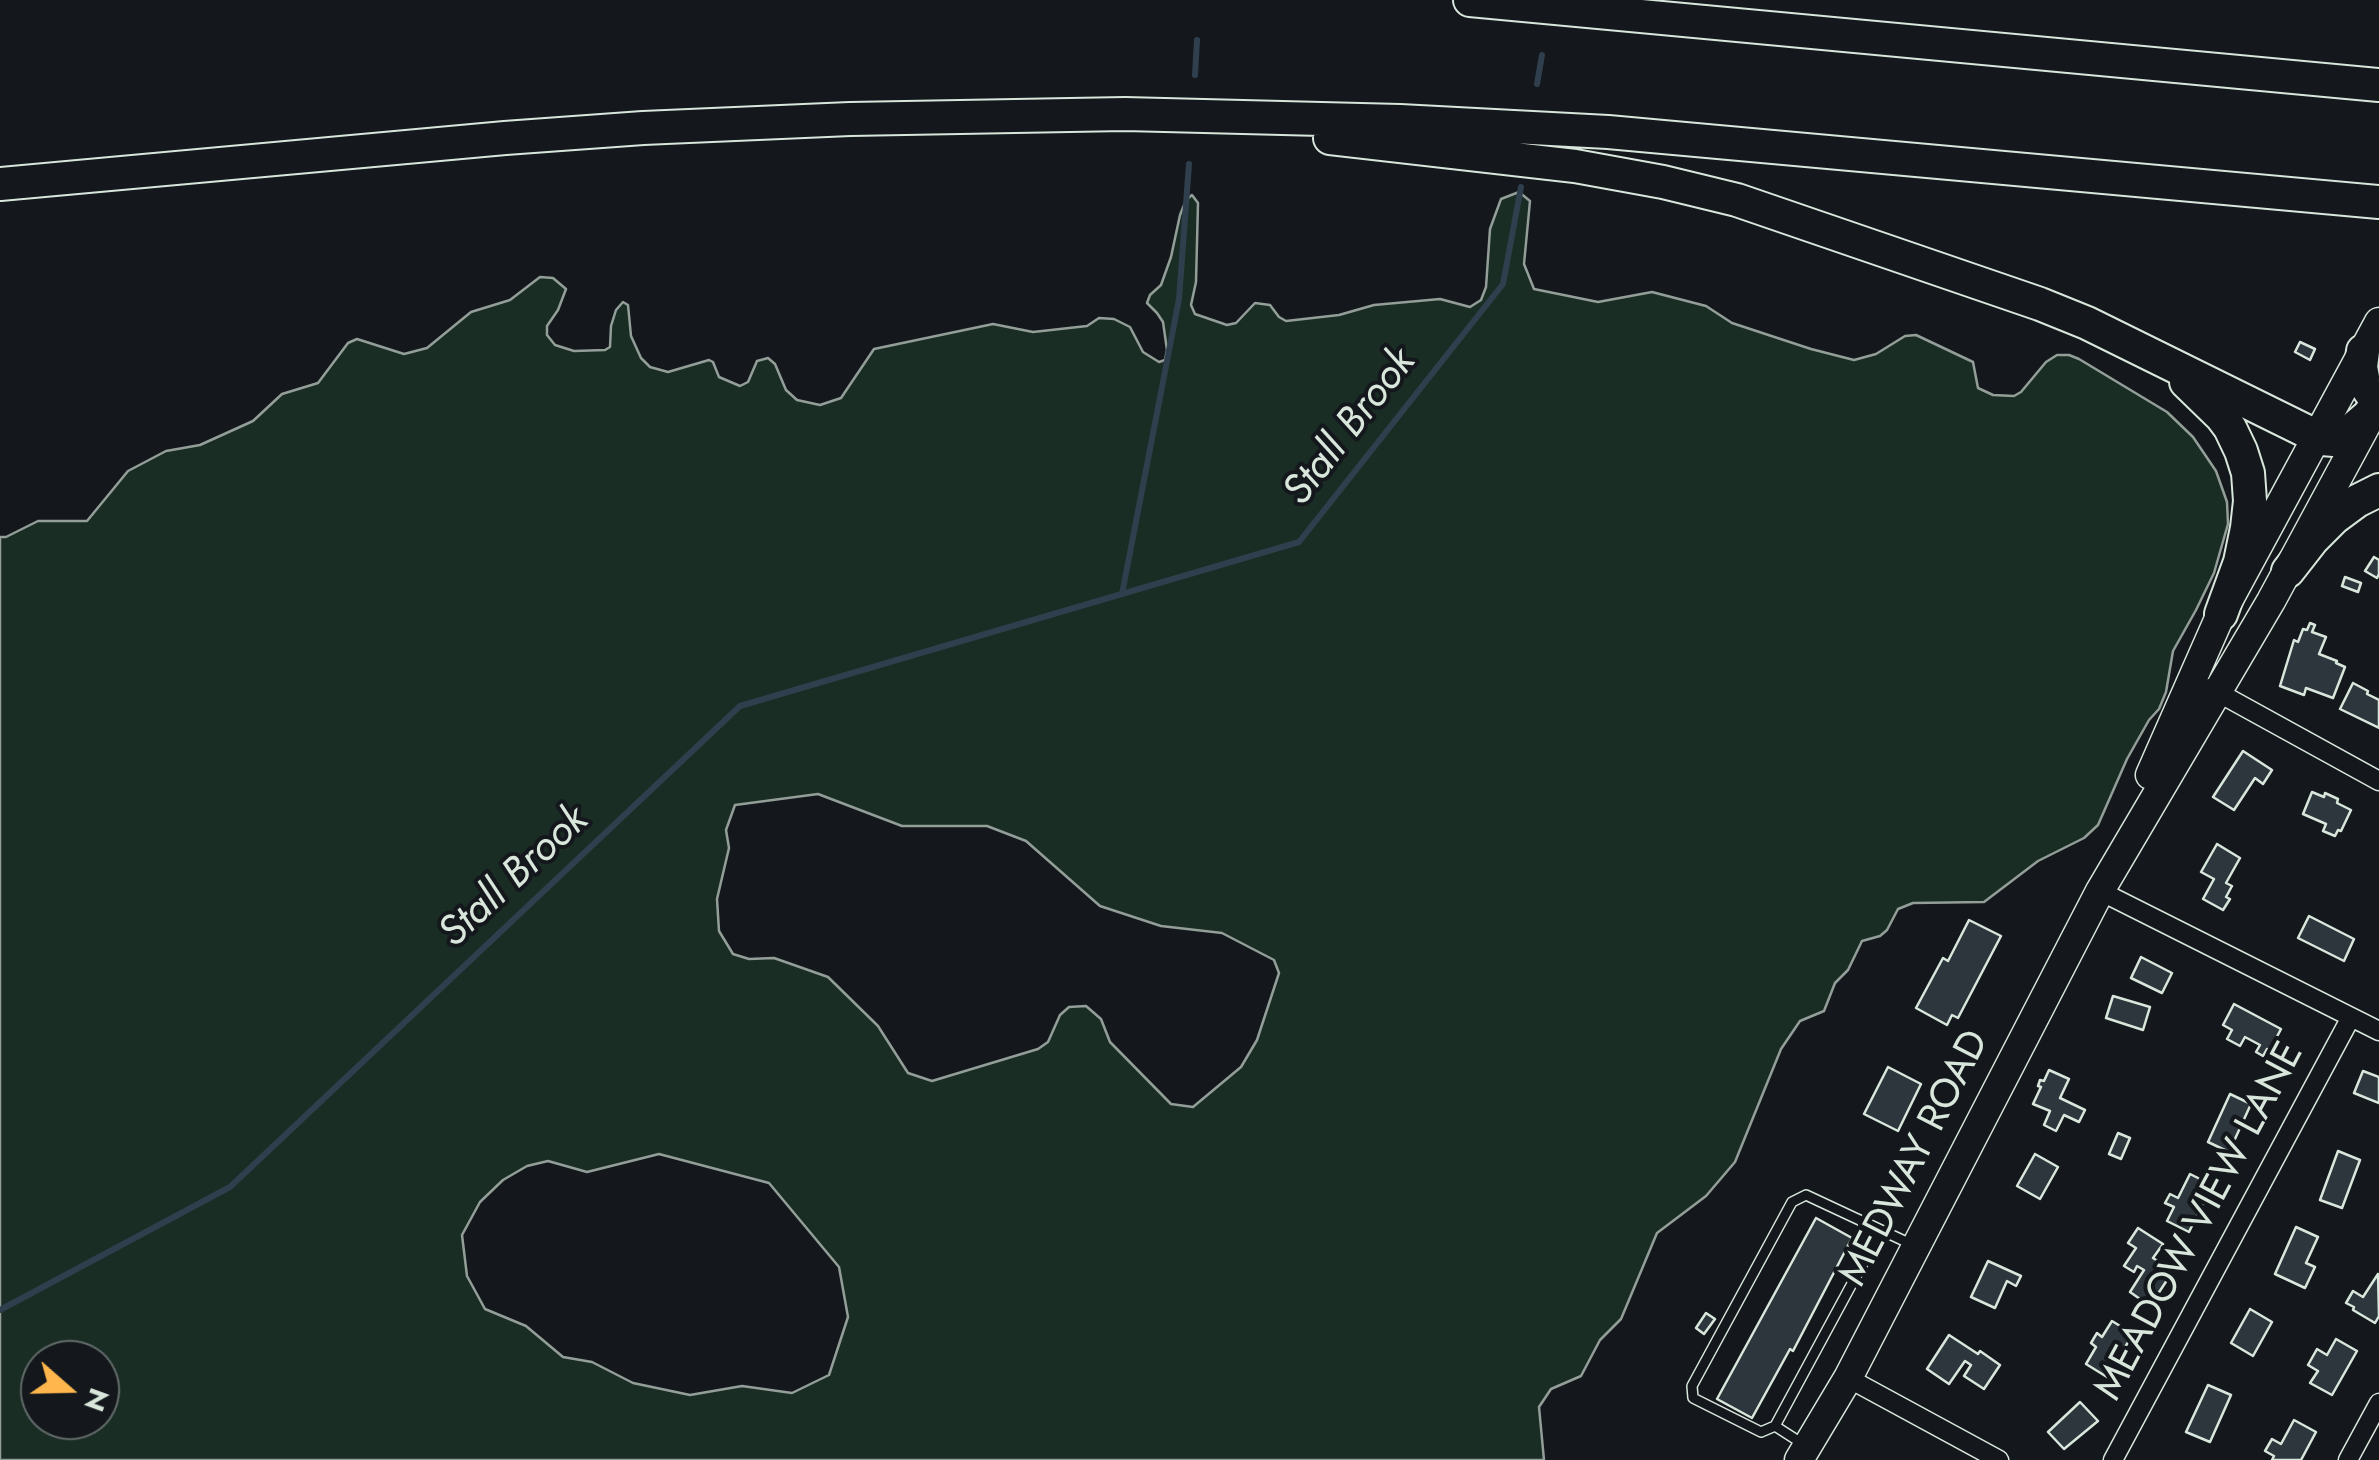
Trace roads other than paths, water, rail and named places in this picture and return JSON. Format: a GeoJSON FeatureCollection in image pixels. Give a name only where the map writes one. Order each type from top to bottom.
{"type":"FeatureCollection","features":[{"type":"Feature","properties":{"kind":"highway"},"geometry":{"type":"LineString","coordinates":[[1470,0],[2379,85]]}},
{"type":"Feature","properties":{"kind":"highway"},"geometry":{"type":"LineString","coordinates":[[0,184],[644,128],[832,119],[1125,114],[1383,120],[1608,132],[2379,202]]}},
{"type":"Feature","properties":{"kind":"highway"},"geometry":{"type":"LineString","coordinates":[[1125,114],[1540,162],[1676,184],[1788,216],[2040,304],[2124,340],[2328,440],[2340,438],[2379,404],[2364,382],[2363,351]]}},
{"type":"Feature","properties":{"kind":"highway"},"geometry":{"type":"LineString","coordinates":[[2124,340],[2171,370],[2211,406],[2230,428],[2245,462],[2248,528],[2221,614]]}},
{"type":"Feature","properties":{"kind":"highway"},"geometry":{"type":"LineString","coordinates":[[2288,571],[2334,518],[2379,490]]}},
{"type":"Feature","properties":{"kind":"main road","name":"MEDWAY ROAD"},"geometry":{"type":"LineString","coordinates":[[2204,685],[2221,614],[2379,322]]}},
{"type":"Feature","properties":{"kind":"main road","name":"MEDWAY ROAD"},"geometry":{"type":"LineString","coordinates":[[1803,1453],[1848,1378],[2204,685],[2288,571],[2379,404]]}},
{"type":"Feature","properties":{"kind":"street"},"geometry":{"type":"LineString","coordinates":[[2204,685],[2379,781]]}},
{"type":"Feature","properties":{"kind":"street"},"geometry":{"type":"LineString","coordinates":[[2100,891],[2379,1031]]}},
{"type":"Feature","properties":{"kind":"street","name":"MEADOW VIEW LANE"},"geometry":{"type":"LineString","coordinates":[[2112,1460],[2351,1017]]}},
{"type":"Feature","properties":{"kind":"street"},"geometry":{"type":"LineString","coordinates":[[1848,1378],[1998,1460]]}},
{"type":"Feature","properties":{"kind":"street"},"geometry":{"type":"LineString","coordinates":[[2348,1460],[2379,1403]]}},
{"type":"Feature","properties":{"kind":"lane"},"geometry":{"type":"LineString","coordinates":[[1881,1230],[1775,1426],[1762,1432],[1693,1398],[1692,1386],[1792,1202],[1806,1195],[1881,1230],[1916,1247]]}},
{"type":"Feature","properties":{"kind":"lane"},"geometry":{"type":"LineString","coordinates":[[1775,1426],[1803,1453]]}},
{"type":"Feature","properties":{"kind":"waterway","name":"Stall Brook"},"geometry":{"type":"LineString","coordinates":[[1195,75],[1197,40]]}},
{"type":"Feature","properties":{"kind":"waterway","name":"Stall Brook"},"geometry":{"type":"LineString","coordinates":[[1537,84],[1542,55]]}},
{"type":"Feature","properties":{"kind":"waterway","name":"Stall Brook"},"geometry":{"type":"LineString","coordinates":[[1122,594],[1179,299],[1189,164]]}},
{"type":"Feature","properties":{"kind":"waterway","name":"Stall Brook"},"geometry":{"type":"LineString","coordinates":[[0,1310],[230,1187],[740,706],[1299,542],[1503,284],[1521,187]]}}]}
